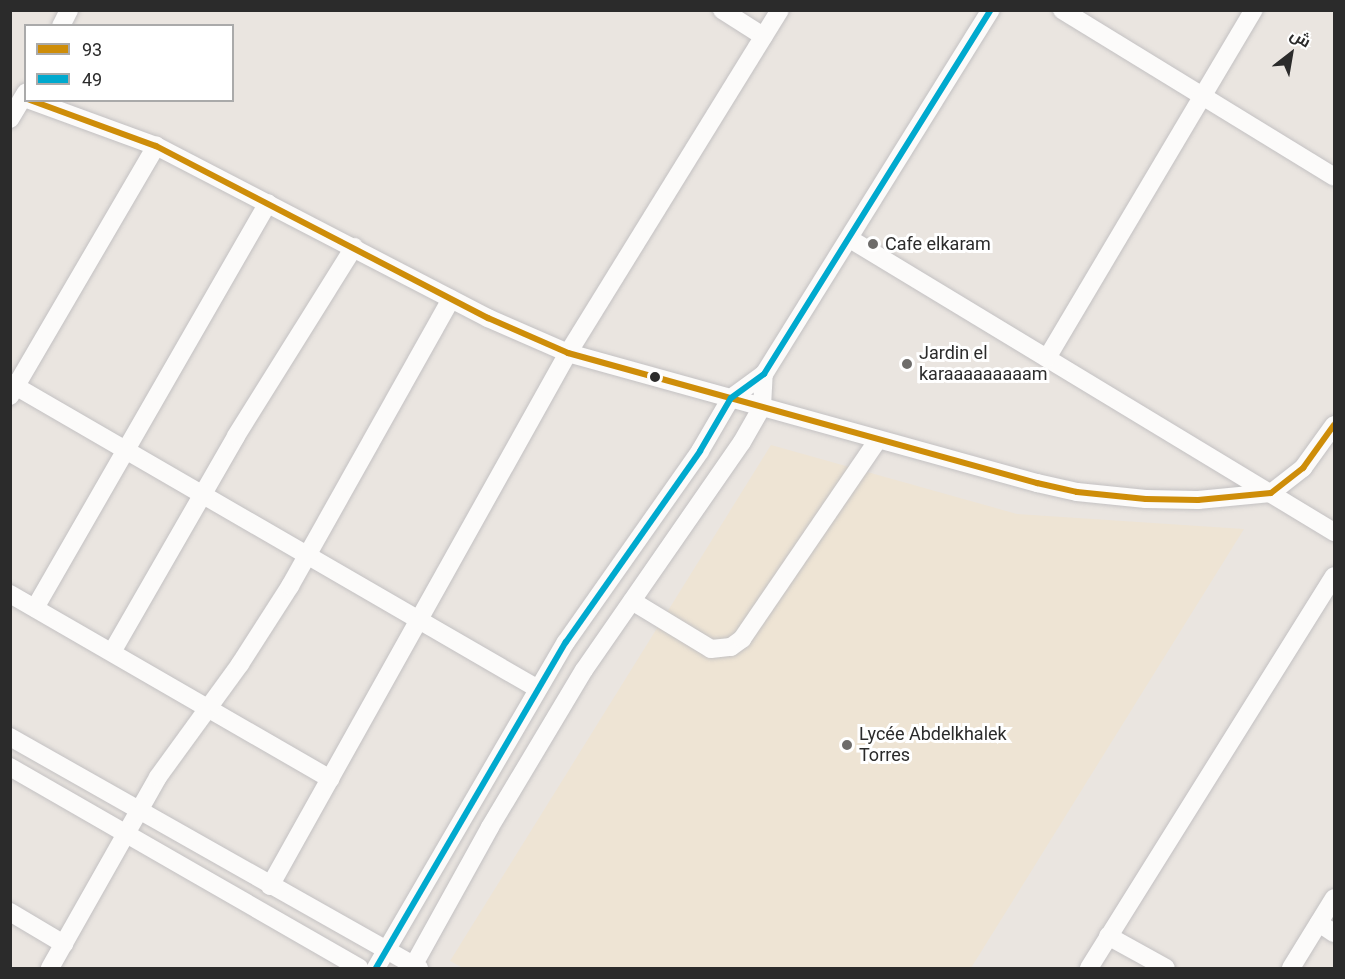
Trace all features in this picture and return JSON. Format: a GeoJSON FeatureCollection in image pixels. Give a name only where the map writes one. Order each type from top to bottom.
{"type":"FeatureCollection","features":[{"type":"Feature","properties":{"kind":"street"},"geometry":{"type":"LineString","coordinates":[[62,24],[69,10]]}},
{"type":"Feature","properties":{"kind":"street"},"geometry":{"type":"LineString","coordinates":[[722,10],[763,36]]}},
{"type":"Feature","properties":{"kind":"street"},"geometry":{"type":"LineString","coordinates":[[270,886],[568,353],[780,10]]}},
{"type":"Feature","properties":{"kind":"street"},"geometry":{"type":"LineString","coordinates":[[376,969],[538,689],[606,582],[700,451],[731,398],[764,374],[991,10]]}},
{"type":"Feature","properties":{"kind":"street"},"geometry":{"type":"LineString","coordinates":[[1062,10],[1335,177]]}},
{"type":"Feature","properties":{"kind":"street"},"geometry":{"type":"LineString","coordinates":[[1047,358],[1254,10]]}},
{"type":"Feature","properties":{"kind":"street"},"geometry":{"type":"LineString","coordinates":[[10,118],[23,97]]}},
{"type":"Feature","properties":{"kind":"street"},"geometry":{"type":"LineString","coordinates":[[37,102],[156,146],[451,299],[568,353],[878,440],[1077,492],[1198,500],[1271,493],[1303,468],[1335,425]]}},
{"type":"Feature","properties":{"kind":"street"},"geometry":{"type":"LineString","coordinates":[[156,146],[12,388],[204,492],[538,689]]}},
{"type":"Feature","properties":{"kind":"street"},"geometry":{"type":"LineString","coordinates":[[35,608],[268,203]]}},
{"type":"Feature","properties":{"kind":"street"},"geometry":{"type":"LineString","coordinates":[[850,239],[1335,532]]}},
{"type":"Feature","properties":{"kind":"street"},"geometry":{"type":"LineString","coordinates":[[112,652],[204,492],[354,248]]}},
{"type":"Feature","properties":{"kind":"street"},"geometry":{"type":"LineString","coordinates":[[50,969],[138,811],[246,656],[309,553],[451,299]]}},
{"type":"Feature","properties":{"kind":"street"},"geometry":{"type":"LineString","coordinates":[[10,737],[415,968],[554,720],[632,601],[730,460],[762,406],[764,374]]}},
{"type":"Feature","properties":{"kind":"street"},"geometry":{"type":"LineString","coordinates":[[632,601],[711,650],[731,647],[742,639],[878,440]]}},
{"type":"Feature","properties":{"kind":"street"},"geometry":{"type":"LineString","coordinates":[[1089,969],[1335,576]]}},
{"type":"Feature","properties":{"kind":"street"},"geometry":{"type":"LineString","coordinates":[[10,594],[209,706],[331,779]]}},
{"type":"Feature","properties":{"kind":"street"},"geometry":{"type":"LineString","coordinates":[[10,767],[359,969]]}},
{"type":"Feature","properties":{"kind":"street"},"geometry":{"type":"LineString","coordinates":[[1291,969],[1327,928],[1335,898]]}},
{"type":"Feature","properties":{"kind":"street"},"geometry":{"type":"LineString","coordinates":[[10,912],[64,944]]}},
{"type":"Feature","properties":{"kind":"street"},"geometry":{"type":"LineString","coordinates":[[1108,936],[1166,969]]}},
{"type":"Feature","properties":{"kind":"shaded area","name":"Lycée Abdelkhalek Torres"},"geometry":{"type":"Polygon","coordinates":[[[771,445],[1017,514],[1244,529],[971,968],[463,968],[450,961],[771,445]]]}},
{"type":"Feature","properties":{"kind":"transit line","name":"49"},"geometry":{"type":"LineString","coordinates":[[376,968],[566,642],[700,451],[731,398],[764,374],[991,10]]}},
{"type":"Feature","properties":{"kind":"transit line","name":"93"},"geometry":{"type":"LineString","coordinates":[[35,102],[156,146],[488,318],[568,353],[1037,483],[1077,492],[1146,499],[1198,500],[1271,493],[1303,468],[1334,425]]}},
{"type":"Feature","properties":{"kind":"place","name":"Cafe elkaram"},"geometry":{"type":"Point","coordinates":[873,244]}},
{"type":"Feature","properties":{"kind":"place","name":"Jardin el karaaaaaaaaam"},"geometry":{"type":"Point","coordinates":[907,364]}},
{"type":"Feature","properties":{"kind":"place","name":"Lycée Abdelkhalek Torres"},"geometry":{"type":"Point","coordinates":[847,745]}}]}
